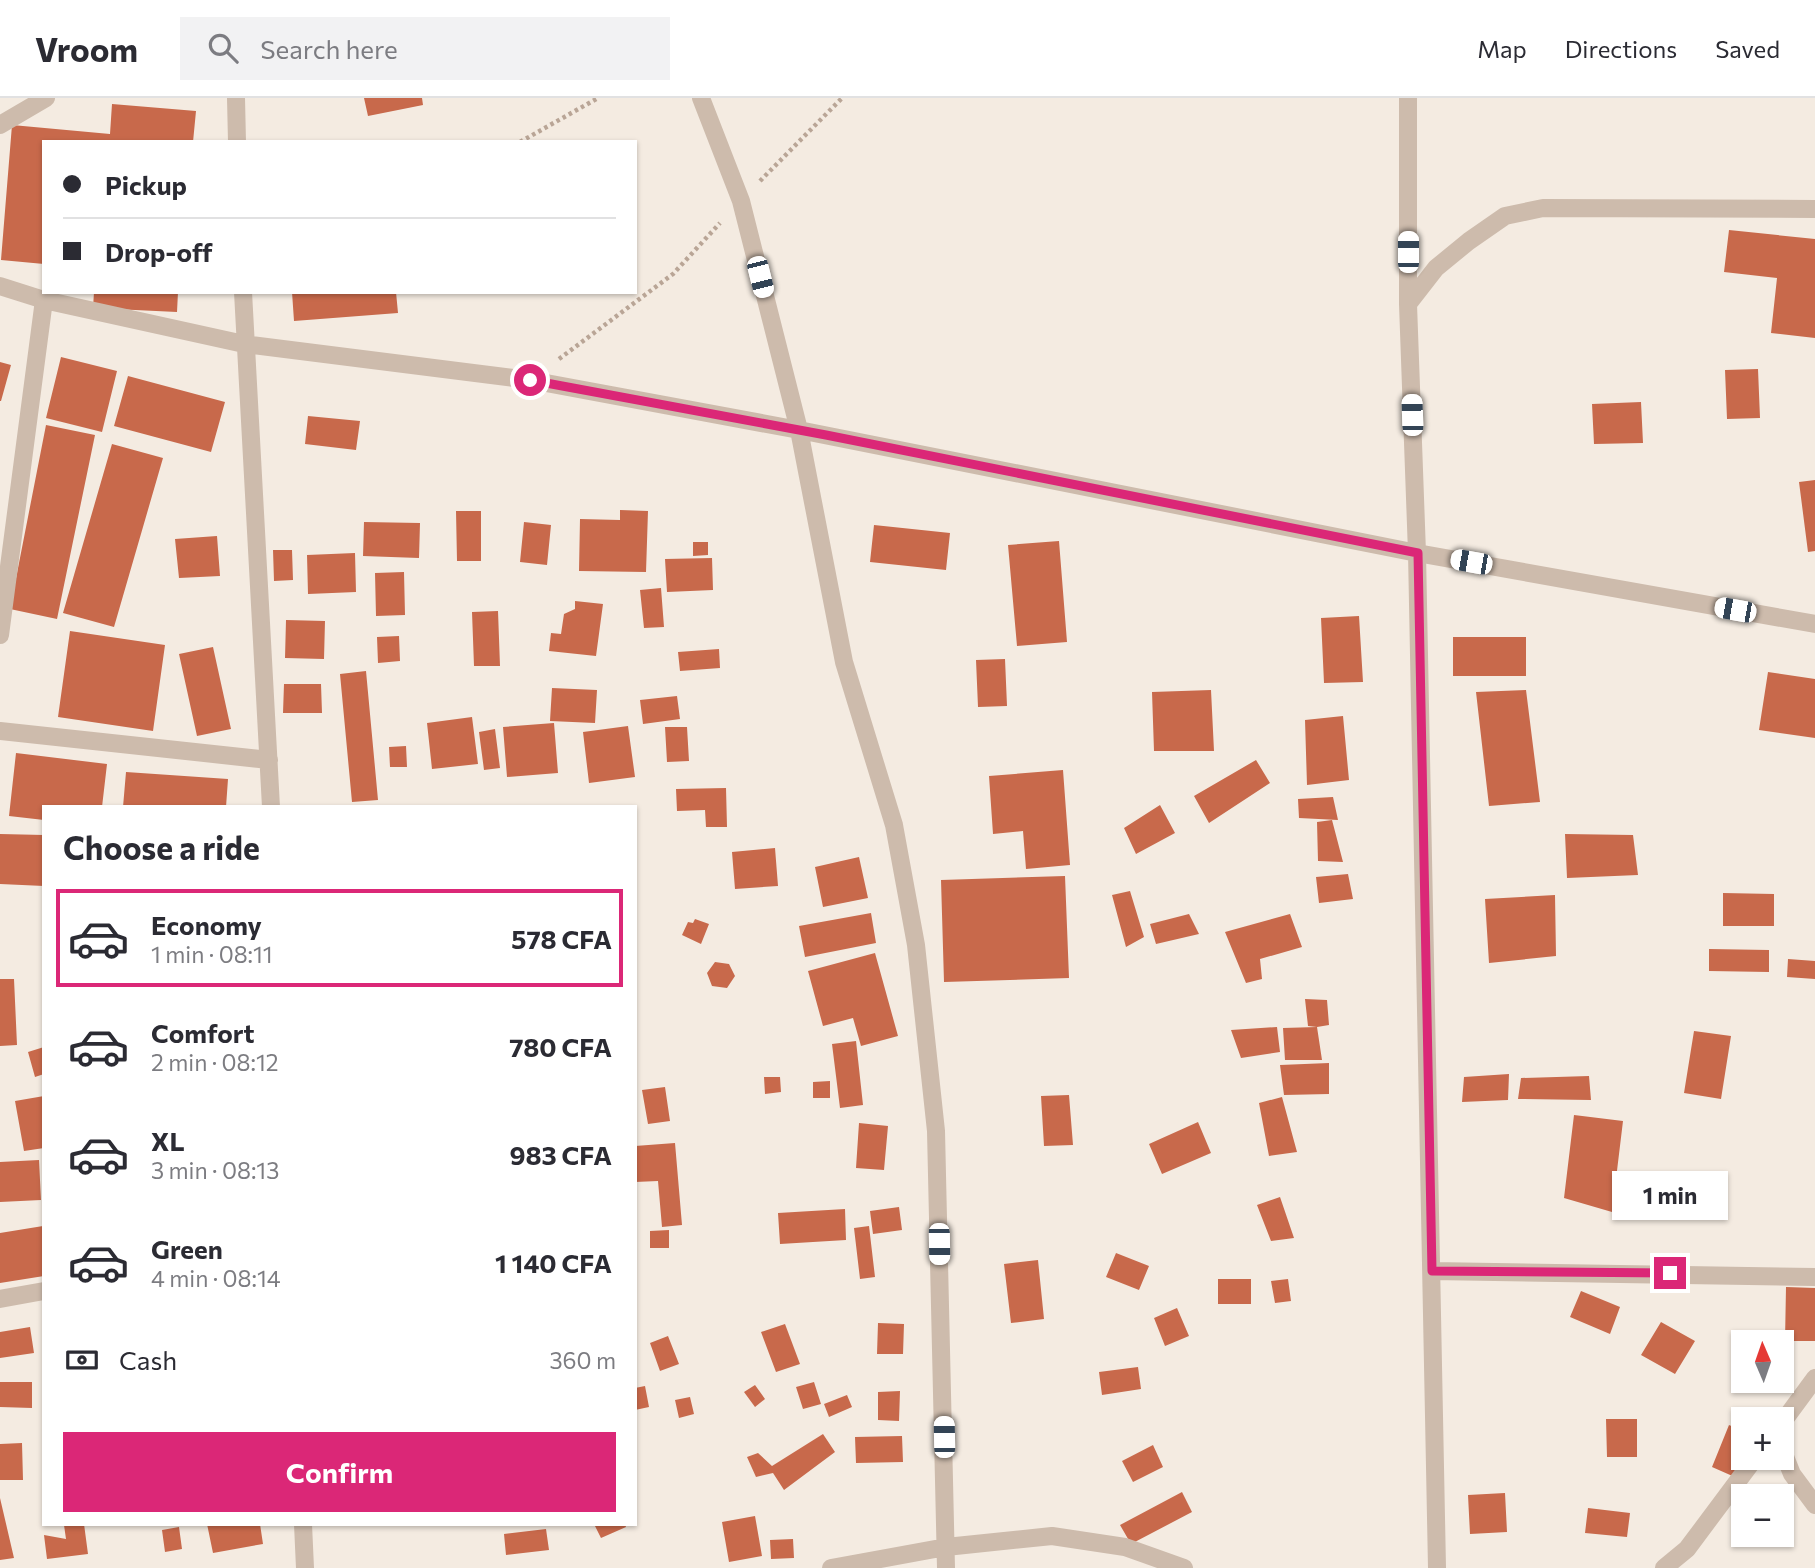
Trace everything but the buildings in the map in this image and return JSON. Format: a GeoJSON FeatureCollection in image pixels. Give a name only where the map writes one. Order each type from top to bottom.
{"type":"FeatureCollection","features":[{"type":"Feature","properties":{"kind":"street"},"geometry":{"type":"LineString","coordinates":[[0,125],[46,98]]}},
{"type":"Feature","properties":{"kind":"street"},"geometry":{"type":"LineString","coordinates":[[236,98],[237,140]]}},
{"type":"Feature","properties":{"kind":"street"},"geometry":{"type":"LineString","coordinates":[[701,98],[741,201],[799,430],[844,662],[894,825],[916,945],[937,1141],[946,1568]]}},
{"type":"Feature","properties":{"kind":"street"},"geometry":{"type":"LineString","coordinates":[[1408,98],[1408,304],[1418,553],[1437,1568]]}},
{"type":"Feature","properties":{"kind":"street"},"geometry":{"type":"LineString","coordinates":[[1408,304],[1436,268],[1469,240],[1505,216],[1543,208],[1815,209]]}},
{"type":"Feature","properties":{"kind":"street"},"geometry":{"type":"LineString","coordinates":[[0,286],[44,300],[244,344],[530,380],[799,430],[1418,553],[1815,624]]}},
{"type":"Feature","properties":{"kind":"street"},"geometry":{"type":"LineString","coordinates":[[243,294],[271,805]]}},
{"type":"Feature","properties":{"kind":"street"},"geometry":{"type":"LineString","coordinates":[[0,635],[44,300]]}},
{"type":"Feature","properties":{"kind":"street"},"geometry":{"type":"LineString","coordinates":[[0,731],[269,761]]}},
{"type":"Feature","properties":{"kind":"street"},"geometry":{"type":"LineString","coordinates":[[1432,1271],[1815,1277]]}},
{"type":"Feature","properties":{"kind":"street"},"geometry":{"type":"LineString","coordinates":[[0,1298],[42,1291]]}},
{"type":"Feature","properties":{"kind":"street"},"geometry":{"type":"LineString","coordinates":[[1794,1407],[1815,1378]]}},
{"type":"Feature","properties":{"kind":"street"},"geometry":{"type":"LineString","coordinates":[[1664,1568],[1687,1549],[1746,1470]]}},
{"type":"Feature","properties":{"kind":"street"},"geometry":{"type":"LineString","coordinates":[[1790,1470],[1815,1505]]}},
{"type":"Feature","properties":{"kind":"street"},"geometry":{"type":"LineString","coordinates":[[303,1526],[305,1568]]}},
{"type":"Feature","properties":{"kind":"street"},"geometry":{"type":"LineString","coordinates":[[831,1568],[946,1547],[1052,1536],[1125,1547],[1184,1568]]}},
{"type":"Feature","properties":{"kind":"path"},"geometry":{"type":"LineString","coordinates":[[524,140],[598,98]]}},
{"type":"Feature","properties":{"kind":"path"},"geometry":{"type":"LineString","coordinates":[[530,380],[673,274],[842,98]]}},
{"type":"Feature","properties":{"kind":"route"},"geometry":{"type":"LineString","coordinates":[[530,380],[826,435],[1418,553],[1432,1271],[1670,1273]]}}]}
